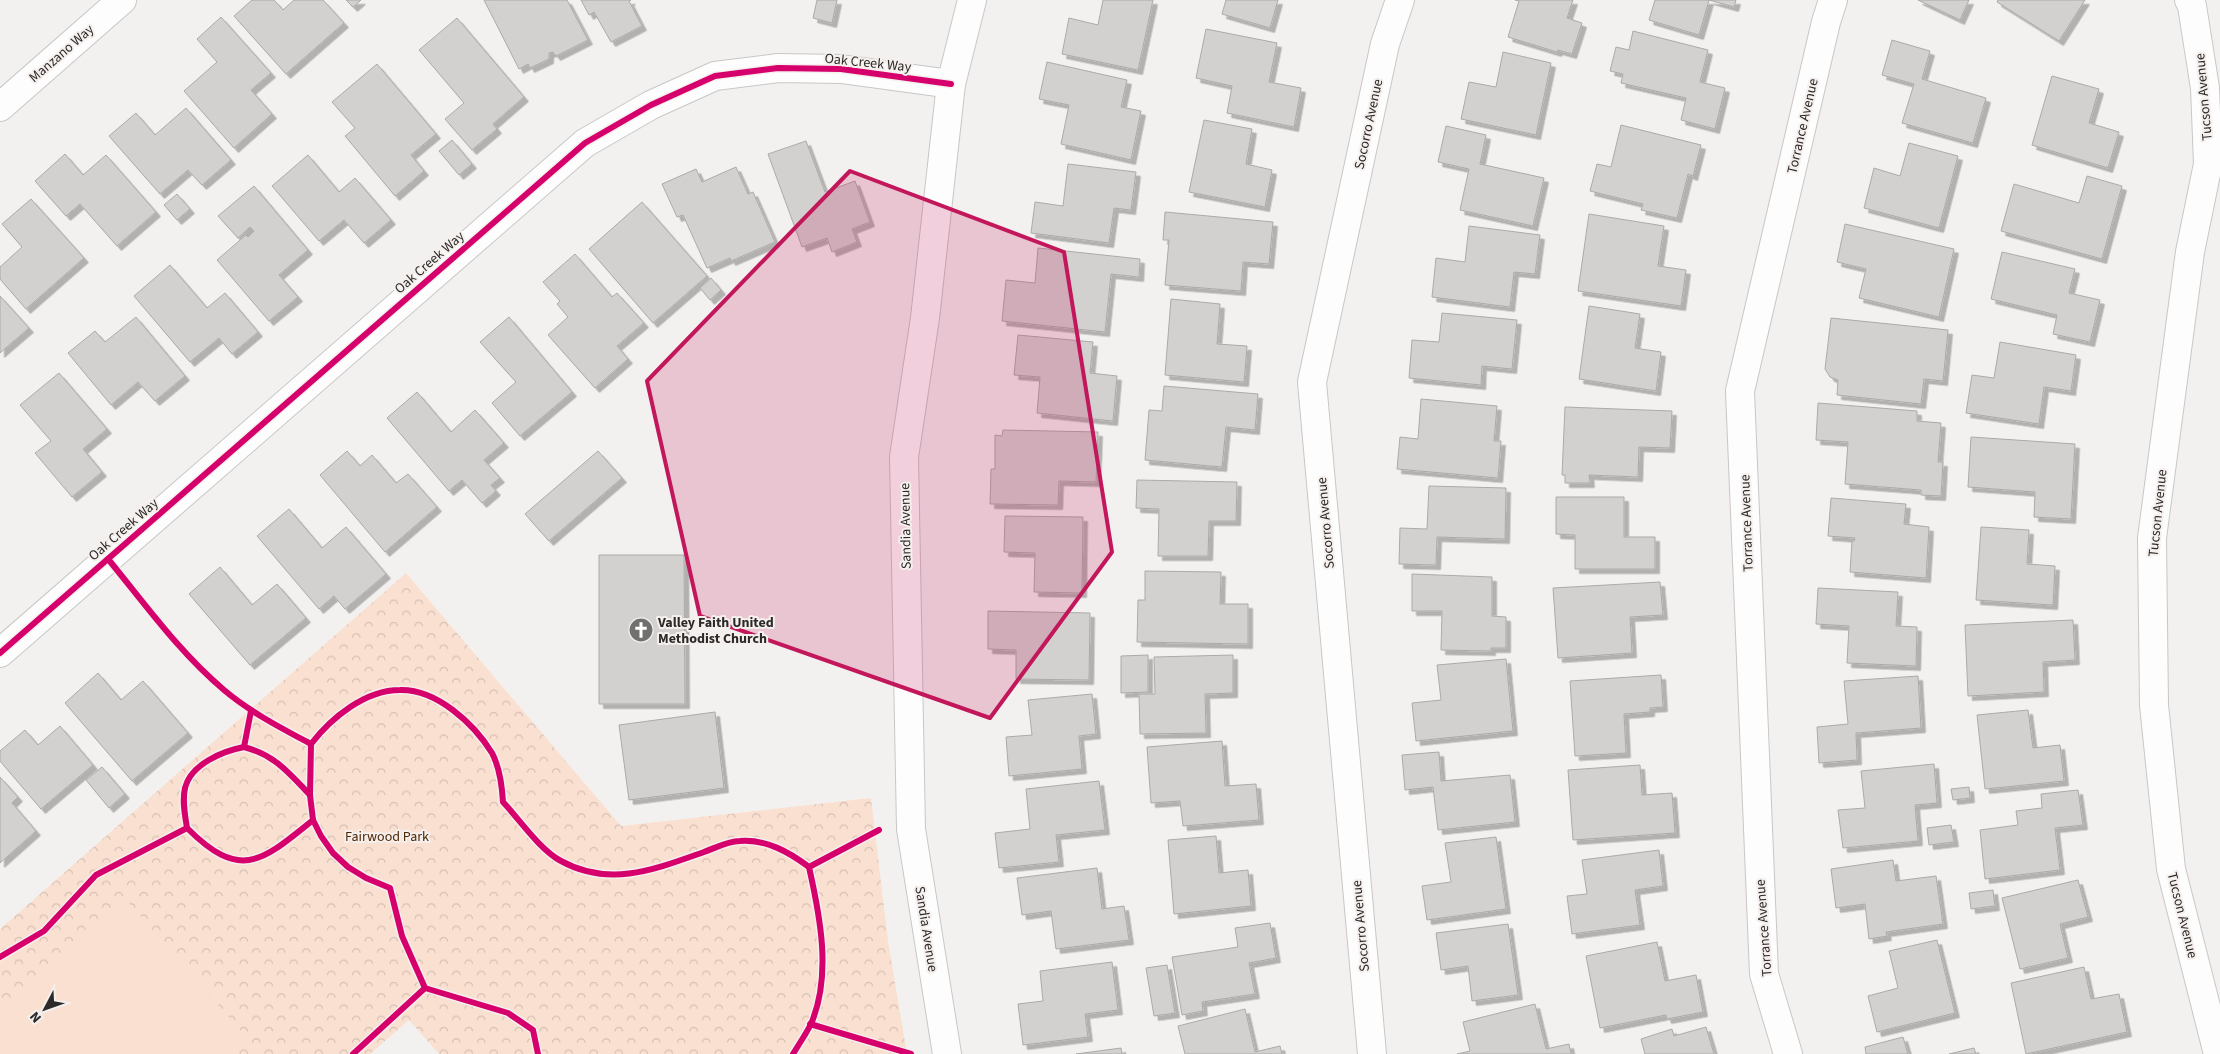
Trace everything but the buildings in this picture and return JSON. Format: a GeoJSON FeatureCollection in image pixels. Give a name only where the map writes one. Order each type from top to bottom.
{"type":"FeatureCollection","features":[{"type":"Feature","properties":{"kind":"street","name":"Manzano Way"},"geometry":{"type":"LineString","coordinates":[[0,107],[122,0]]}},
{"type":"Feature","properties":{"kind":"street","name":"Sandia Avenue"},"geometry":{"type":"LineString","coordinates":[[947,1054],[911,829],[904,457],[925,318],[951,84],[972,0]]}},
{"type":"Feature","properties":{"kind":"street","name":"Socorro Avenue"},"geometry":{"type":"LineString","coordinates":[[1372,1054],[1312,382],[1385,44],[1400,0]]}},
{"type":"Feature","properties":{"kind":"street","name":"Torrance Avenue"},"geometry":{"type":"LineString","coordinates":[[1788,1054],[1764,974],[1740,391],[1826,22],[1833,0]]}},
{"type":"Feature","properties":{"kind":"street","name":"Tucson Avenue"},"geometry":{"type":"LineString","coordinates":[[2189,0],[2192,6],[2205,88],[2208,164],[2190,252],[2152,538],[2154,705],[2171,869],[2218,1054]]}},
{"type":"Feature","properties":{"kind":"street","name":"Oak Creek Way"},"geometry":{"type":"LineString","coordinates":[[0,654],[585,143],[651,105],[714,76],[778,68],[841,69],[951,84]]}},
{"type":"Feature","properties":{"kind":"highlighted area"},"geometry":{"type":"Polygon","coordinates":[[[850,171],[1064,252],[1112,552],[990,718],[700,616],[647,381],[850,171]]]}},
{"type":"Feature","properties":{"kind":"green space","name":"Fairwood Park"},"geometry":{"type":"Polygon","coordinates":[[[406,573],[621,826],[871,798],[888,941],[907,1054],[439,1054],[409,1020],[370,1054],[0,1054],[0,929],[406,573]]]}},
{"type":"Feature","properties":{"kind":"green space"},"geometry":{"type":"Polygon","coordinates":[[[128,902],[250,1041],[237,1054],[0,1054],[0,1015],[128,902]]]}},
{"type":"Feature","properties":{"kind":"cycle path"},"geometry":{"type":"LineString","coordinates":[[0,653],[585,143],[651,105],[715,76],[778,68],[841,69],[951,84]]}},
{"type":"Feature","properties":{"kind":"cycle path"},"geometry":{"type":"LineString","coordinates":[[108,559],[192,660],[224,690],[266,719],[311,744],[310,795],[313,820],[333,853],[348,867],[366,878],[390,888],[402,936],[425,988],[508,1013],[533,1030],[538,1054]]}},
{"type":"Feature","properties":{"kind":"cycle path"},"geometry":{"type":"LineString","coordinates":[[311,744],[339,715],[362,700],[387,691],[414,691],[427,695],[453,710],[465,720],[484,742],[492,753],[499,771],[503,802],[545,850],[561,861],[579,869],[597,873],[633,873],[651,869],[735,841],[768,844],[793,856],[809,867],[879,830]]}},
{"type":"Feature","properties":{"kind":"cycle path"},"geometry":{"type":"LineString","coordinates":[[0,957],[44,931],[96,875],[187,828],[184,798],[188,780],[194,772],[209,760],[218,755],[244,747],[251,711]]}},
{"type":"Feature","properties":{"kind":"cycle path"},"geometry":{"type":"LineString","coordinates":[[244,747],[255,750],[273,760],[288,772],[310,795]]}},
{"type":"Feature","properties":{"kind":"cycle path"},"geometry":{"type":"LineString","coordinates":[[187,828],[206,845],[222,855],[237,860],[251,860],[265,855],[279,846],[313,820]]}},
{"type":"Feature","properties":{"kind":"cycle path"},"geometry":{"type":"LineString","coordinates":[[793,1054],[811,1024],[821,986],[822,946],[820,925],[809,867]]}},
{"type":"Feature","properties":{"kind":"cycle path"},"geometry":{"type":"LineString","coordinates":[[353,1054],[425,988]]}},
{"type":"Feature","properties":{"kind":"cycle path"},"geometry":{"type":"LineString","coordinates":[[810,1024],[911,1054]]}},
{"type":"Feature","properties":{"kind":"place","name":"Valley Faith United Methodist Church"},"geometry":{"type":"Point","coordinates":[641,630]}}]}
